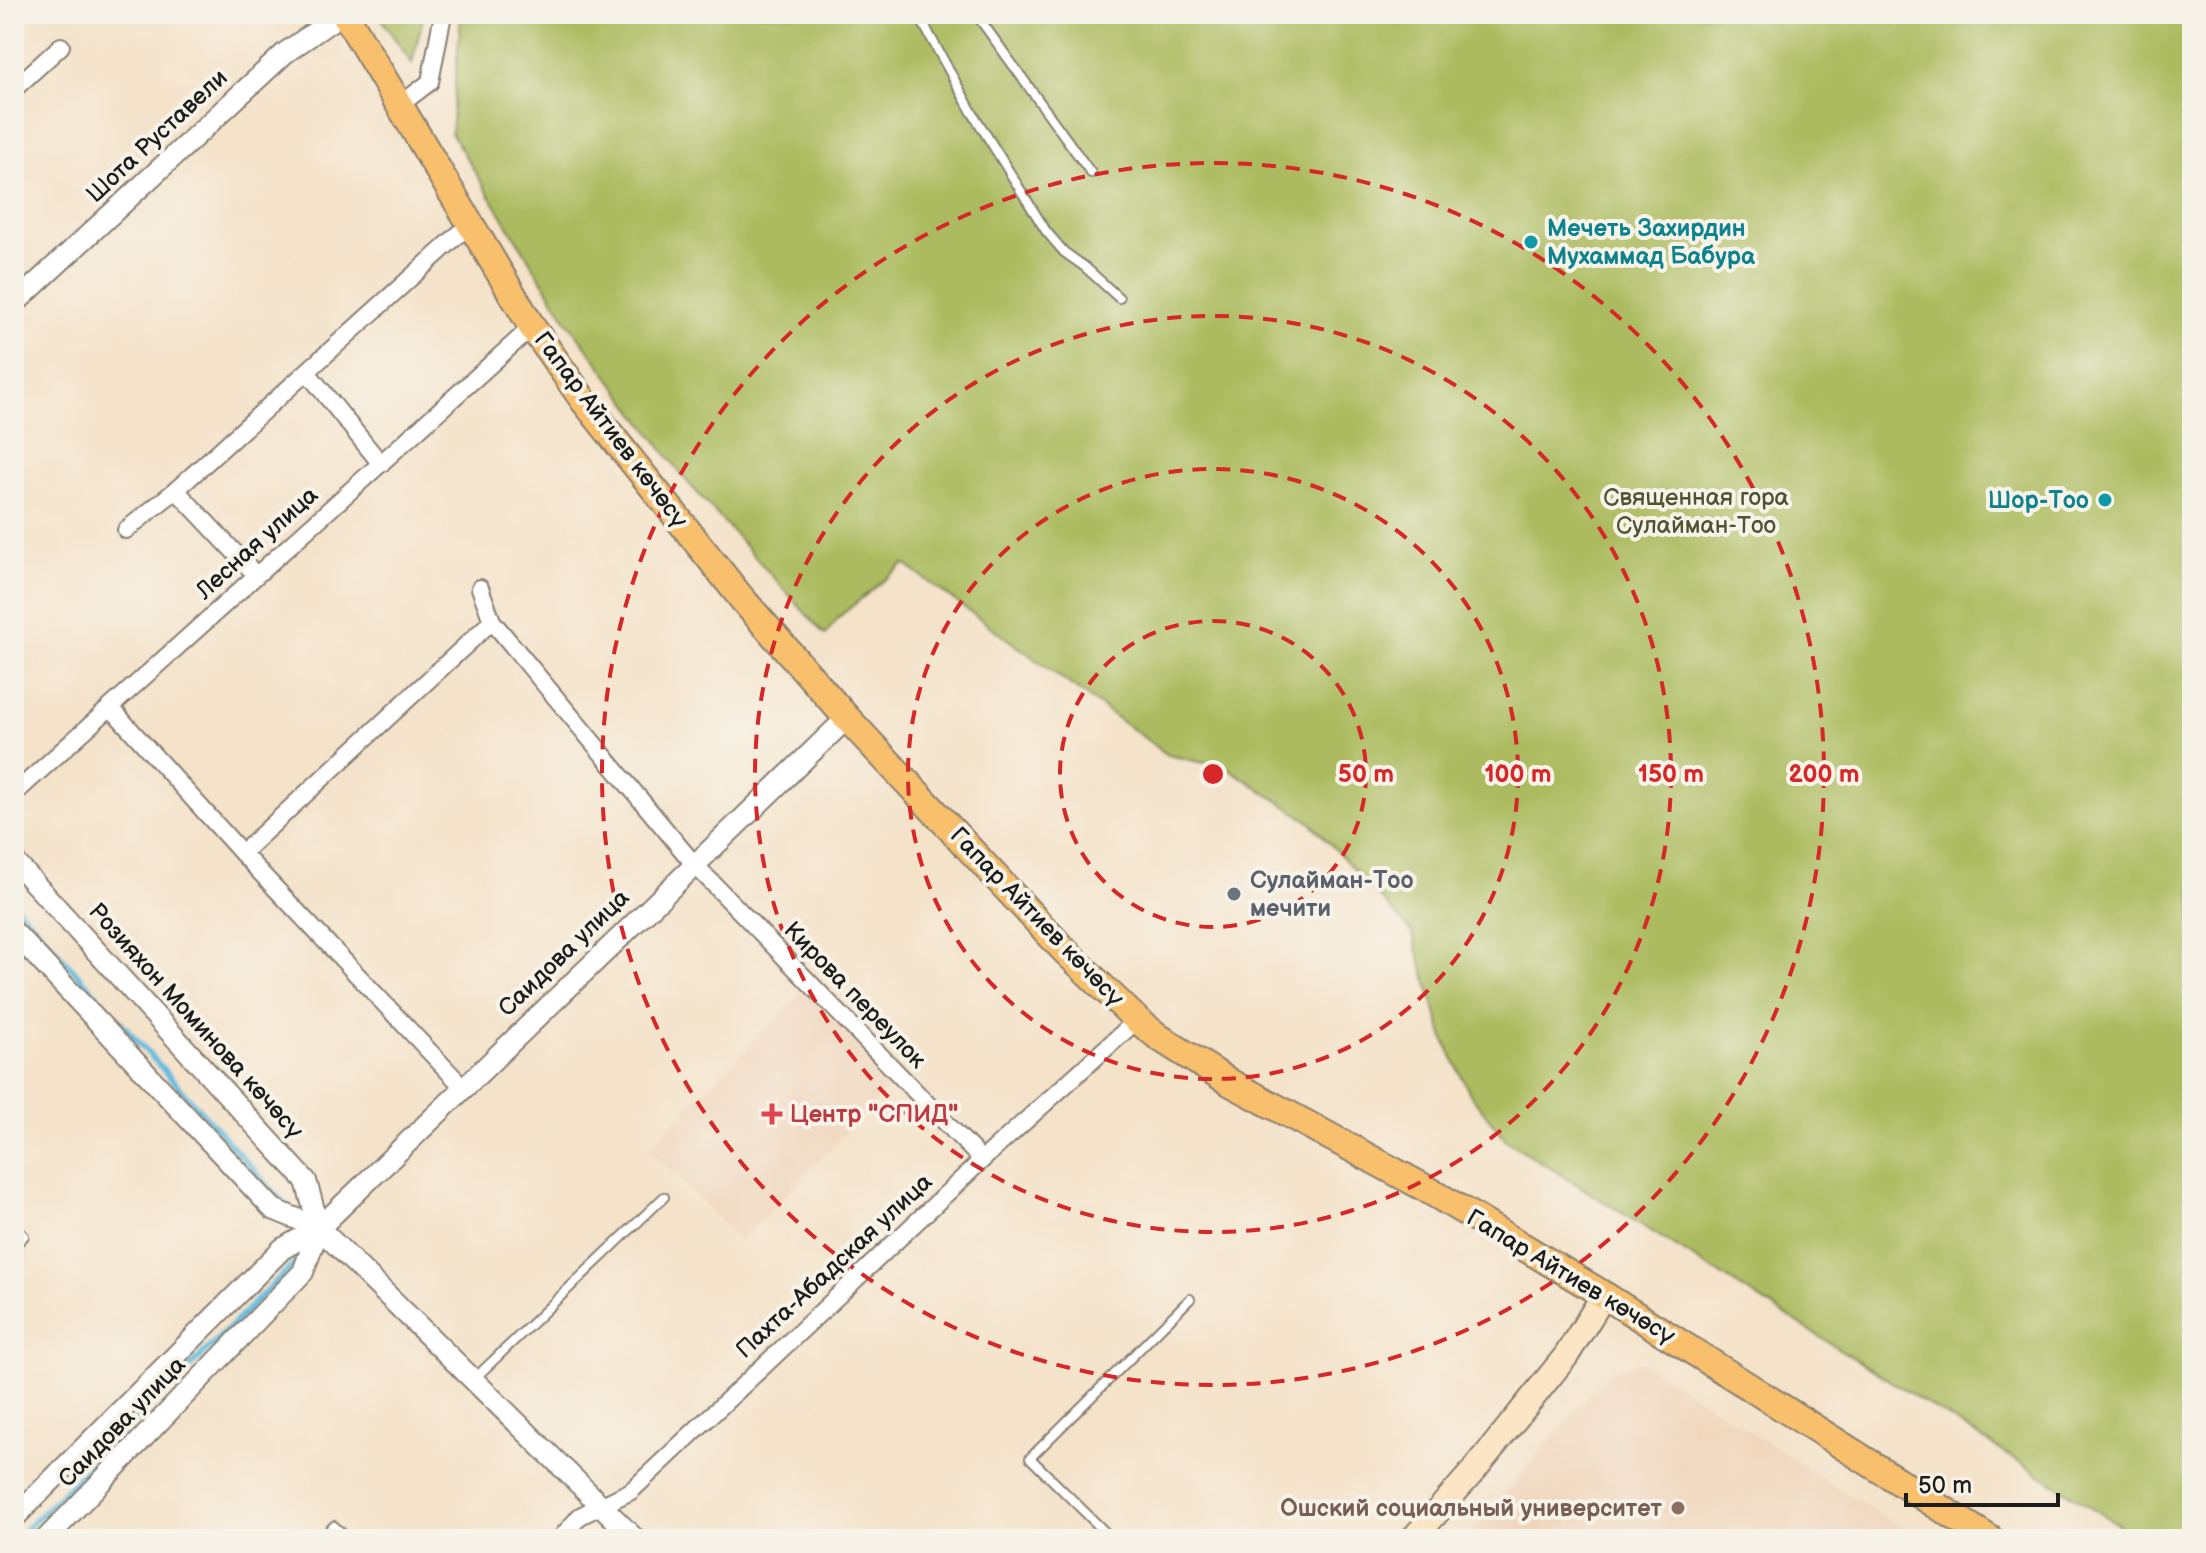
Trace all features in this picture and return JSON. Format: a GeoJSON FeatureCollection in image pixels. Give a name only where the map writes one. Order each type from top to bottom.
{"type":"FeatureCollection","features":[{"type":"Feature","properties":{"kind":"main road","name":"Гапар Айтиев көчөсү"},"geometry":{"type":"LineString","coordinates":[[343,14],[401,104],[469,225],[532,327],[584,401],[743,600],[847,718],[1065,951],[1137,1020],[1231,1083],[1425,1188],[1604,1295],[1990,1539]]}},
{"type":"Feature","properties":{"kind":"main road"},"geometry":{"type":"LineString","coordinates":[[1413,1539],[1476,1468],[1556,1368],[1604,1295]]}},
{"type":"Feature","properties":{"kind":"street","name":"Шота Руставели"},"geometry":{"type":"LineString","coordinates":[[14,304],[285,53],[343,14]]}},
{"type":"Feature","properties":{"kind":"street"},"geometry":{"type":"LineString","coordinates":[[401,104],[430,82],[443,14]]}},
{"type":"Feature","properties":{"kind":"street"},"geometry":{"type":"LineString","coordinates":[[14,89],[61,46]]}},
{"type":"Feature","properties":{"kind":"street"},"geometry":{"type":"LineString","coordinates":[[126,530],[176,490],[469,225]]}},
{"type":"Feature","properties":{"kind":"street","name":"Лесная улица"},"geometry":{"type":"LineString","coordinates":[[14,794],[532,327]]}},
{"type":"Feature","properties":{"kind":"street"},"geometry":{"type":"LineString","coordinates":[[307,372],[381,464]]}},
{"type":"Feature","properties":{"kind":"street"},"geometry":{"type":"LineString","coordinates":[[176,490],[256,575]]}},
{"type":"Feature","properties":{"kind":"street","name":"Кирова переулок"},"geometry":{"type":"LineString","coordinates":[[480,588],[492,621],[693,863],[982,1160]]}},
{"type":"Feature","properties":{"kind":"street"},"geometry":{"type":"LineString","coordinates":[[242,853],[492,621]]}},
{"type":"Feature","properties":{"kind":"street"},"geometry":{"type":"LineString","coordinates":[[111,708],[242,853],[462,1086]]}},
{"type":"Feature","properties":{"kind":"street","name":"Саидова улица"},"geometry":{"type":"LineString","coordinates":[[14,1518],[282,1249],[319,1228],[462,1086],[847,718]]}},
{"type":"Feature","properties":{"kind":"street","name":"Розияхон Моминова көчөсү"},"geometry":{"type":"LineString","coordinates":[[14,861],[306,1181],[319,1228]]}},
{"type":"Feature","properties":{"kind":"street","name":"Розияхон Моминова көчөсү"},"geometry":{"type":"LineString","coordinates":[[14,932],[273,1209],[319,1228],[635,1539]]}},
{"type":"Feature","properties":{"kind":"street","name":"Пахта-Абадская улица"},"geometry":{"type":"LineString","coordinates":[[560,1539],[580,1516],[631,1491],[982,1160],[1137,1020]]}},
{"type":"Feature","properties":{"kind":"street","name":"Саидова улица"},"geometry":{"type":"LineString","coordinates":[[46,1539],[303,1272],[319,1228]]}},
{"type":"Feature","properties":{"kind":"lane"},"geometry":{"type":"LineString","coordinates":[[918,14],[972,112],[1046,231],[1064,252],[1119,298]]}},
{"type":"Feature","properties":{"kind":"lane"},"geometry":{"type":"LineString","coordinates":[[976,14],[1091,173]]}},
{"type":"Feature","properties":{"kind":"lane"},"geometry":{"type":"LineString","coordinates":[[472,1381],[664,1197]]}},
{"type":"Feature","properties":{"kind":"lane"},"geometry":{"type":"LineString","coordinates":[[14,1225],[24,1236],[14,1246]]}},
{"type":"Feature","properties":{"kind":"lane"},"geometry":{"type":"LineString","coordinates":[[1112,1539],[1030,1458],[1190,1299]]}},
{"type":"Feature","properties":{"kind":"lane"},"geometry":{"type":"LineString","coordinates":[[321,1539],[334,1526],[348,1539]]}},
{"type":"Feature","properties":{"kind":"shaded area","name":"Центр \"СПИД\""},"geometry":{"type":"Polygon","coordinates":[[[812,982],[896,1080],[741,1242],[648,1148],[812,982]]]}},
{"type":"Feature","properties":{"kind":"shaded area"},"geometry":{"type":"Polygon","coordinates":[[[1642,1362],[1921,1539],[1466,1539],[1611,1369],[1642,1362]]]}},
{"type":"Feature","properties":{"kind":"green space"},"geometry":{"type":"Polygon","coordinates":[[[378,14],[424,14],[412,63],[378,14]]]}},
{"type":"Feature","properties":{"kind":"green space","name":"Священная гора Сулайман-Тоо"},"geometry":{"type":"Polygon","coordinates":[[[461,14],[2192,14],[2192,1539],[2142,1539],[1506,1140],[1470,1094],[1444,1039],[1412,932],[1310,822],[1228,768],[1168,755],[904,564],[840,616],[825,635],[685,479],[567,321],[451,133],[461,14]]]}},
{"type":"Feature","properties":{"kind":"waterway"},"geometry":{"type":"LineString","coordinates":[[14,904],[288,1208]]}},
{"type":"Feature","properties":{"kind":"waterway"},"geometry":{"type":"LineString","coordinates":[[16,1539],[297,1261]]}},
{"type":"Feature","properties":{"kind":"place","name":"Мечеть Захирдин Мухаммад Бабура"},"geometry":{"type":"Point","coordinates":[1531,242]}},
{"type":"Feature","properties":{"kind":"place","name":"Шор-Тоо"},"geometry":{"type":"Point","coordinates":[2105,500]}},
{"type":"Feature","properties":{"kind":"place","name":"Сулайман-Тоо мечити"},"geometry":{"type":"Point","coordinates":[1234,894]}},
{"type":"Feature","properties":{"kind":"place","name":"Центр \"СПИД\""},"geometry":{"type":"Point","coordinates":[772,1114]}},
{"type":"Feature","properties":{"kind":"place","name":"Ошский социальный университет"},"geometry":{"type":"Point","coordinates":[1678,1508]}}]}
